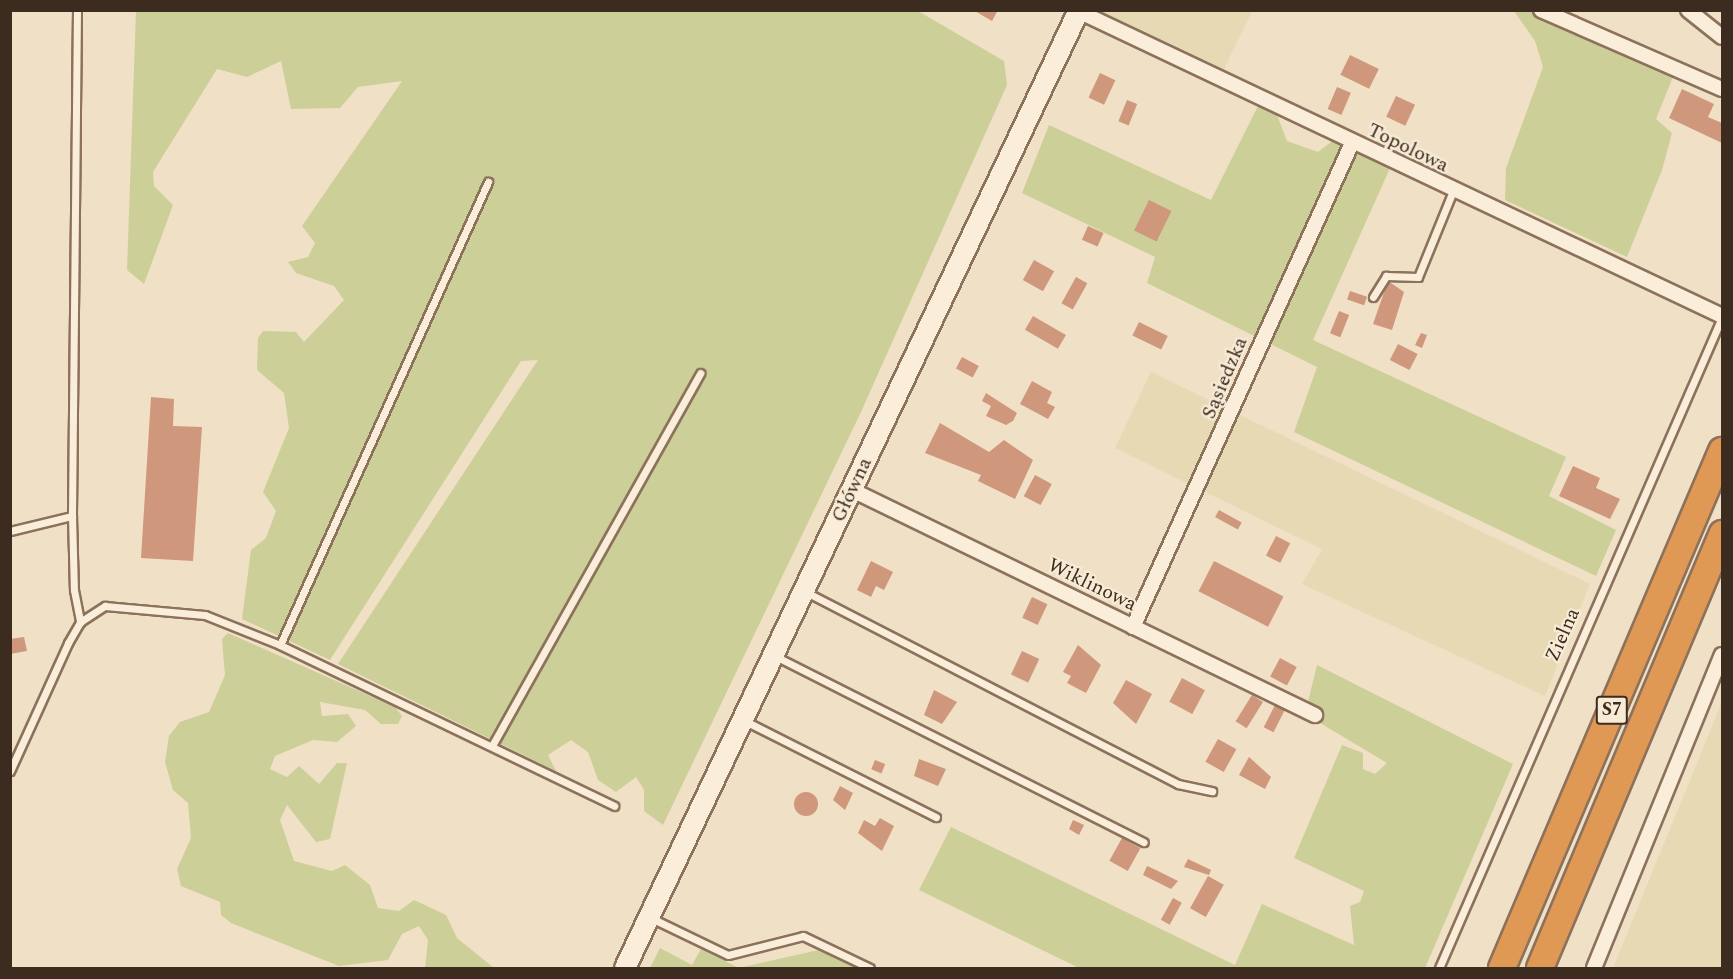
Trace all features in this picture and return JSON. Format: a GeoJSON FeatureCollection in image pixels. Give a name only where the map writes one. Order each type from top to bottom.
{"type":"FeatureCollection","features":[{"type":"Feature","properties":{"kind":"highway","name":"S7"},"geometry":{"type":"LineString","coordinates":[[1502,969],[1722,451]]}},
{"type":"Feature","properties":{"kind":"highway","name":"S7"},"geometry":{"type":"LineString","coordinates":[[1540,969],[1722,534]]}},
{"type":"Feature","properties":{"kind":"main road","name":"Główna"},"geometry":{"type":"LineString","coordinates":[[625,969],[741,719],[1079,11]]}},
{"type":"Feature","properties":{"kind":"street"},"geometry":{"type":"LineString","coordinates":[[1541,10],[1722,89]]}},
{"type":"Feature","properties":{"kind":"street"},"geometry":{"type":"LineString","coordinates":[[1688,10],[1722,37]]}},
{"type":"Feature","properties":{"kind":"street","name":"Topolowa"},"geometry":{"type":"LineString","coordinates":[[1079,11],[1453,191],[1722,316]]}},
{"type":"Feature","properties":{"kind":"street","name":"Sąsiedzka"},"geometry":{"type":"LineString","coordinates":[[1133,627],[1352,143]]}},
{"type":"Feature","properties":{"kind":"street","name":"Wiklinowa"},"geometry":{"type":"LineString","coordinates":[[852,490],[1315,715]]}},
{"type":"Feature","properties":{"kind":"street"},"geometry":{"type":"LineString","coordinates":[[1594,969],[1722,655]]}},
{"type":"Feature","properties":{"kind":"lane"},"geometry":{"type":"LineString","coordinates":[[77,10],[72,516],[74,590],[80,622]]}},
{"type":"Feature","properties":{"kind":"lane"},"geometry":{"type":"LineString","coordinates":[[280,645],[488,182]]}},
{"type":"Feature","properties":{"kind":"lane"},"geometry":{"type":"LineString","coordinates":[[1373,297],[1386,276],[1418,277],[1453,191]]}},
{"type":"Feature","properties":{"kind":"lane","name":"Zielna"},"geometry":{"type":"LineString","coordinates":[[1439,969],[1722,316]]}},
{"type":"Feature","properties":{"kind":"lane"},"geometry":{"type":"LineString","coordinates":[[493,744],[700,373]]}},
{"type":"Feature","properties":{"kind":"lane"},"geometry":{"type":"LineString","coordinates":[[10,531],[72,516]]}},
{"type":"Feature","properties":{"kind":"lane"},"geometry":{"type":"LineString","coordinates":[[804,591],[1178,784],[1212,791]]}},
{"type":"Feature","properties":{"kind":"lane"},"geometry":{"type":"LineString","coordinates":[[10,771],[80,622],[105,606],[205,615],[280,645],[493,744],[614,806]]}},
{"type":"Feature","properties":{"kind":"lane"},"geometry":{"type":"LineString","coordinates":[[773,654],[1144,842]]}},
{"type":"Feature","properties":{"kind":"lane"},"geometry":{"type":"LineString","coordinates":[[741,719],[936,817]]}},
{"type":"Feature","properties":{"kind":"lane"},"geometry":{"type":"LineString","coordinates":[[649,917],[728,955],[804,936],[870,969]]}},
{"type":"Feature","properties":{"kind":"shaded area"},"geometry":{"type":"Polygon","coordinates":[[[1100,11],[1252,11],[1224,69],[1100,11]]]}},
{"type":"Feature","properties":{"kind":"shaded area"},"geometry":{"type":"Polygon","coordinates":[[[1151,372],[1590,584],[1545,696],[1302,584],[1322,549],[1115,448],[1151,372]]]}},
{"type":"Feature","properties":{"kind":"shaded area"},"geometry":{"type":"Polygon","coordinates":[[[1722,702],[1722,968],[1613,968],[1722,702]]]}},
{"type":"Feature","properties":{"kind":"green space"},"geometry":{"type":"Polygon","coordinates":[[[136,11],[918,11],[1004,61],[1007,85],[861,412],[663,825],[644,811],[644,790],[636,777],[616,792],[598,780],[588,752],[571,740],[548,755],[556,771],[338,664],[538,360],[521,361],[330,660],[242,619],[251,550],[266,538],[276,511],[263,492],[289,428],[284,393],[257,370],[258,338],[263,331],[296,332],[304,342],[344,300],[334,286],[296,273],[288,262],[308,257],[315,243],[302,226],[402,81],[358,87],[340,108],[291,109],[281,61],[247,77],[217,69],[153,172],[154,186],[173,205],[144,284],[127,270],[136,11]]]}},
{"type":"Feature","properties":{"kind":"green space"},"geometry":{"type":"Polygon","coordinates":[[[1514,11],[1559,11],[1677,67],[1656,119],[1672,133],[1662,170],[1627,257],[1505,200],[1506,168],[1543,67],[1535,41],[1514,11]]]}},
{"type":"Feature","properties":{"kind":"green space"},"geometry":{"type":"Polygon","coordinates":[[[1260,102],[1275,110],[1287,141],[1318,152],[1335,139],[1391,166],[1313,340],[1566,457],[1549,496],[1616,530],[1596,576],[1294,432],[1317,367],[1147,283],[1155,257],[1022,193],[1049,125],[1211,200],[1260,102]]]}},
{"type":"Feature","properties":{"kind":"green space"},"geometry":{"type":"Polygon","coordinates":[[[228,633],[395,707],[402,716],[398,724],[381,724],[365,710],[320,702],[322,716],[348,714],[356,726],[337,742],[313,740],[275,756],[270,769],[287,777],[299,766],[319,784],[337,763],[347,763],[330,839],[316,842],[287,805],[280,820],[294,861],[332,871],[345,865],[370,885],[378,908],[399,911],[414,900],[446,915],[457,938],[494,968],[425,968],[428,940],[419,926],[402,934],[388,960],[339,966],[231,923],[221,915],[220,902],[181,886],[177,869],[191,838],[188,803],[173,790],[165,762],[169,736],[180,722],[209,712],[225,675],[222,639],[228,633]]]}},
{"type":"Feature","properties":{"kind":"green space"},"geometry":{"type":"Polygon","coordinates":[[[1317,665],[1513,764],[1425,968],[1079,968],[919,890],[951,827],[1235,965],[1262,904],[1354,945],[1350,906],[1360,902],[1364,891],[1294,858],[1342,745],[1363,753],[1363,769],[1375,774],[1387,763],[1305,714],[1317,665]]]}},
{"type":"Feature","properties":{"kind":"green space"},"geometry":{"type":"Polygon","coordinates":[[[660,948],[692,965],[701,949],[739,968],[650,968],[660,948]]]}},
{"type":"Feature","properties":{"kind":"green space"},"geometry":{"type":"Polygon","coordinates":[[[823,949],[866,968],[739,968],[823,949]]]}},
{"type":"Feature","properties":{"kind":"building"},"geometry":{"type":"Polygon","coordinates":[[[973,10],[998,10],[992,21],[973,10]]]}},
{"type":"Feature","properties":{"kind":"building"},"geometry":{"type":"Polygon","coordinates":[[[1350,55],[1379,69],[1369,89],[1340,75],[1350,55]]]}},
{"type":"Feature","properties":{"kind":"building"},"geometry":{"type":"Polygon","coordinates":[[[1100,73],[1115,80],[1104,105],[1089,97],[1100,73]]]}},
{"type":"Feature","properties":{"kind":"building"},"geometry":{"type":"Polygon","coordinates":[[[1337,87],[1351,93],[1341,115],[1328,109],[1337,87]]]}},
{"type":"Feature","properties":{"kind":"building"},"geometry":{"type":"Polygon","coordinates":[[[1682,89],[1714,104],[1708,117],[1722,123],[1722,143],[1669,118],[1682,89]]]}},
{"type":"Feature","properties":{"kind":"building"},"geometry":{"type":"Polygon","coordinates":[[[1396,96],[1415,105],[1405,126],[1386,117],[1396,96]]]}},
{"type":"Feature","properties":{"kind":"building"},"geometry":{"type":"Polygon","coordinates":[[[1127,100],[1137,104],[1129,125],[1118,121],[1127,100]]]}},
{"type":"Feature","properties":{"kind":"building"},"geometry":{"type":"Polygon","coordinates":[[[1149,200],[1171,211],[1157,242],[1134,231],[1149,200]]]}},
{"type":"Feature","properties":{"kind":"building"},"geometry":{"type":"Polygon","coordinates":[[[1088,226],[1104,233],[1097,247],[1082,240],[1088,226]]]}},
{"type":"Feature","properties":{"kind":"building"},"geometry":{"type":"Polygon","coordinates":[[[1034,260],[1054,271],[1043,291],[1023,280],[1034,260]]]}},
{"type":"Feature","properties":{"kind":"building"},"geometry":{"type":"Polygon","coordinates":[[[1076,277],[1087,283],[1073,310],[1061,303],[1076,277]]]}},
{"type":"Feature","properties":{"kind":"building"},"geometry":{"type":"Polygon","coordinates":[[[1388,281],[1404,292],[1392,330],[1373,324],[1388,281]]]}},
{"type":"Feature","properties":{"kind":"building"},"geometry":{"type":"Polygon","coordinates":[[[1350,291],[1367,297],[1364,305],[1347,300],[1350,291]]]}},
{"type":"Feature","properties":{"kind":"building"},"geometry":{"type":"Polygon","coordinates":[[[1339,311],[1349,315],[1340,337],[1330,333],[1339,311]]]}},
{"type":"Feature","properties":{"kind":"building"},"geometry":{"type":"Polygon","coordinates":[[[1033,316],[1066,335],[1058,349],[1025,330],[1033,316]]]}},
{"type":"Feature","properties":{"kind":"building"},"geometry":{"type":"Polygon","coordinates":[[[1139,322],[1168,336],[1161,350],[1132,335],[1139,322]]]}},
{"type":"Feature","properties":{"kind":"building"},"geometry":{"type":"Polygon","coordinates":[[[1421,333],[1427,335],[1422,348],[1415,345],[1421,333]]]}},
{"type":"Feature","properties":{"kind":"building"},"geometry":{"type":"Polygon","coordinates":[[[1398,344],[1418,354],[1409,370],[1390,360],[1398,344]]]}},
{"type":"Feature","properties":{"kind":"building"},"geometry":{"type":"Polygon","coordinates":[[[962,357],[979,366],[973,377],[956,368],[962,357]]]}},
{"type":"Feature","properties":{"kind":"building"},"geometry":{"type":"Polygon","coordinates":[[[1032,381],[1052,392],[1047,403],[1055,407],[1048,419],[1020,404],[1032,381]]]}},
{"type":"Feature","properties":{"kind":"building"},"geometry":{"type":"Polygon","coordinates":[[[986,393],[1017,413],[1013,421],[1006,425],[986,416],[991,406],[982,401],[986,393]]]}},
{"type":"Feature","properties":{"kind":"building"},"geometry":{"type":"Polygon","coordinates":[[[151,397],[174,399],[173,426],[202,427],[193,561],[141,558],[151,397]]]}},
{"type":"Feature","properties":{"kind":"building"},"geometry":{"type":"Polygon","coordinates":[[[940,423],[989,452],[1004,440],[1033,460],[1015,499],[978,481],[981,475],[925,453],[940,423]]]}},
{"type":"Feature","properties":{"kind":"building"},"geometry":{"type":"Polygon","coordinates":[[[1573,466],[1600,478],[1596,488],[1620,499],[1610,519],[1559,496],[1573,466]]]}},
{"type":"Feature","properties":{"kind":"building"},"geometry":{"type":"Polygon","coordinates":[[[1035,475],[1052,484],[1041,505],[1024,496],[1035,475]]]}},
{"type":"Feature","properties":{"kind":"building"},"geometry":{"type":"Polygon","coordinates":[[[1219,510],[1242,523],[1238,530],[1215,517],[1219,510]]]}},
{"type":"Feature","properties":{"kind":"building"},"geometry":{"type":"Polygon","coordinates":[[[1276,536],[1290,543],[1280,563],[1266,556],[1276,536]]]}},
{"type":"Feature","properties":{"kind":"building"},"geometry":{"type":"Polygon","coordinates":[[[871,561],[893,572],[884,590],[876,586],[871,597],[857,590],[871,561]]]}},
{"type":"Feature","properties":{"kind":"building"},"geometry":{"type":"Polygon","coordinates":[[[1214,561],[1283,596],[1268,627],[1199,591],[1214,561]]]}},
{"type":"Feature","properties":{"kind":"building"},"geometry":{"type":"Polygon","coordinates":[[[1032,597],[1047,604],[1038,625],[1022,618],[1032,597]]]}},
{"type":"Feature","properties":{"kind":"building"},"geometry":{"type":"Polygon","coordinates":[[[24,637],[27,651],[10,654],[10,639],[24,637]]]}},
{"type":"Feature","properties":{"kind":"building"},"geometry":{"type":"Polygon","coordinates":[[[1078,645],[1101,665],[1086,693],[1067,683],[1071,676],[1063,672],[1078,645]]]}},
{"type":"Feature","properties":{"kind":"building"},"geometry":{"type":"Polygon","coordinates":[[[1022,651],[1039,659],[1028,683],[1011,675],[1022,651]]]}},
{"type":"Feature","properties":{"kind":"building"},"geometry":{"type":"Polygon","coordinates":[[[1280,658],[1297,667],[1287,685],[1270,677],[1280,658]]]}},
{"type":"Feature","properties":{"kind":"building"},"geometry":{"type":"Polygon","coordinates":[[[1182,678],[1205,690],[1192,714],[1169,702],[1182,678]]]}},
{"type":"Feature","properties":{"kind":"building"},"geometry":{"type":"Polygon","coordinates":[[[1126,680],[1152,694],[1136,724],[1113,703],[1126,680]]]}},
{"type":"Feature","properties":{"kind":"building"},"geometry":{"type":"Polygon","coordinates":[[[934,690],[957,702],[942,724],[924,715],[934,690]]]}},
{"type":"Feature","properties":{"kind":"building"},"geometry":{"type":"Polygon","coordinates":[[[1252,695],[1263,702],[1247,728],[1236,721],[1252,695]]]}},
{"type":"Feature","properties":{"kind":"building"},"geometry":{"type":"Polygon","coordinates":[[[1275,705],[1285,710],[1273,732],[1264,727],[1275,705]]]}},
{"type":"Feature","properties":{"kind":"building"},"geometry":{"type":"Polygon","coordinates":[[[1218,739],[1236,749],[1224,772],[1205,762],[1218,739]]]}},
{"type":"Feature","properties":{"kind":"building"},"geometry":{"type":"Polygon","coordinates":[[[1249,757],[1271,777],[1265,789],[1239,775],[1249,757]]]}},
{"type":"Feature","properties":{"kind":"building"},"geometry":{"type":"Polygon","coordinates":[[[919,759],[946,769],[938,786],[914,776],[919,759]]]}},
{"type":"Feature","properties":{"kind":"building"},"geometry":{"type":"Polygon","coordinates":[[[875,760],[885,764],[881,773],[871,769],[875,760]]]}},
{"type":"Feature","properties":{"kind":"building"},"geometry":{"type":"Polygon","coordinates":[[[840,786],[853,793],[845,810],[833,800],[840,786]]]}},
{"type":"Feature","properties":{"kind":"building"},"geometry":{"type":"Polygon","coordinates":[[[806,792],[814,796],[818,804],[814,812],[806,816],[798,812],[794,804],[798,796],[806,792]]]}},
{"type":"Feature","properties":{"kind":"building"},"geometry":{"type":"Polygon","coordinates":[[[880,818],[894,826],[882,851],[858,833],[864,820],[875,826],[880,818]]]}},
{"type":"Feature","properties":{"kind":"building"},"geometry":{"type":"Polygon","coordinates":[[[1073,820],[1084,825],[1079,835],[1069,829],[1073,820]]]}},
{"type":"Feature","properties":{"kind":"building"},"geometry":{"type":"Polygon","coordinates":[[[1122,838],[1140,848],[1128,871],[1109,861],[1122,838]]]}},
{"type":"Feature","properties":{"kind":"building"},"geometry":{"type":"Polygon","coordinates":[[[1188,859],[1211,870],[1209,875],[1184,867],[1188,859]]]}},
{"type":"Feature","properties":{"kind":"building"},"geometry":{"type":"Polygon","coordinates":[[[1147,866],[1178,881],[1171,889],[1143,875],[1147,866]]]}},
{"type":"Feature","properties":{"kind":"building"},"geometry":{"type":"Polygon","coordinates":[[[1208,876],[1224,885],[1206,917],[1190,908],[1208,876]]]}},
{"type":"Feature","properties":{"kind":"building"},"geometry":{"type":"Polygon","coordinates":[[[1173,898],[1182,903],[1170,925],[1161,920],[1173,898]]]}}]}
